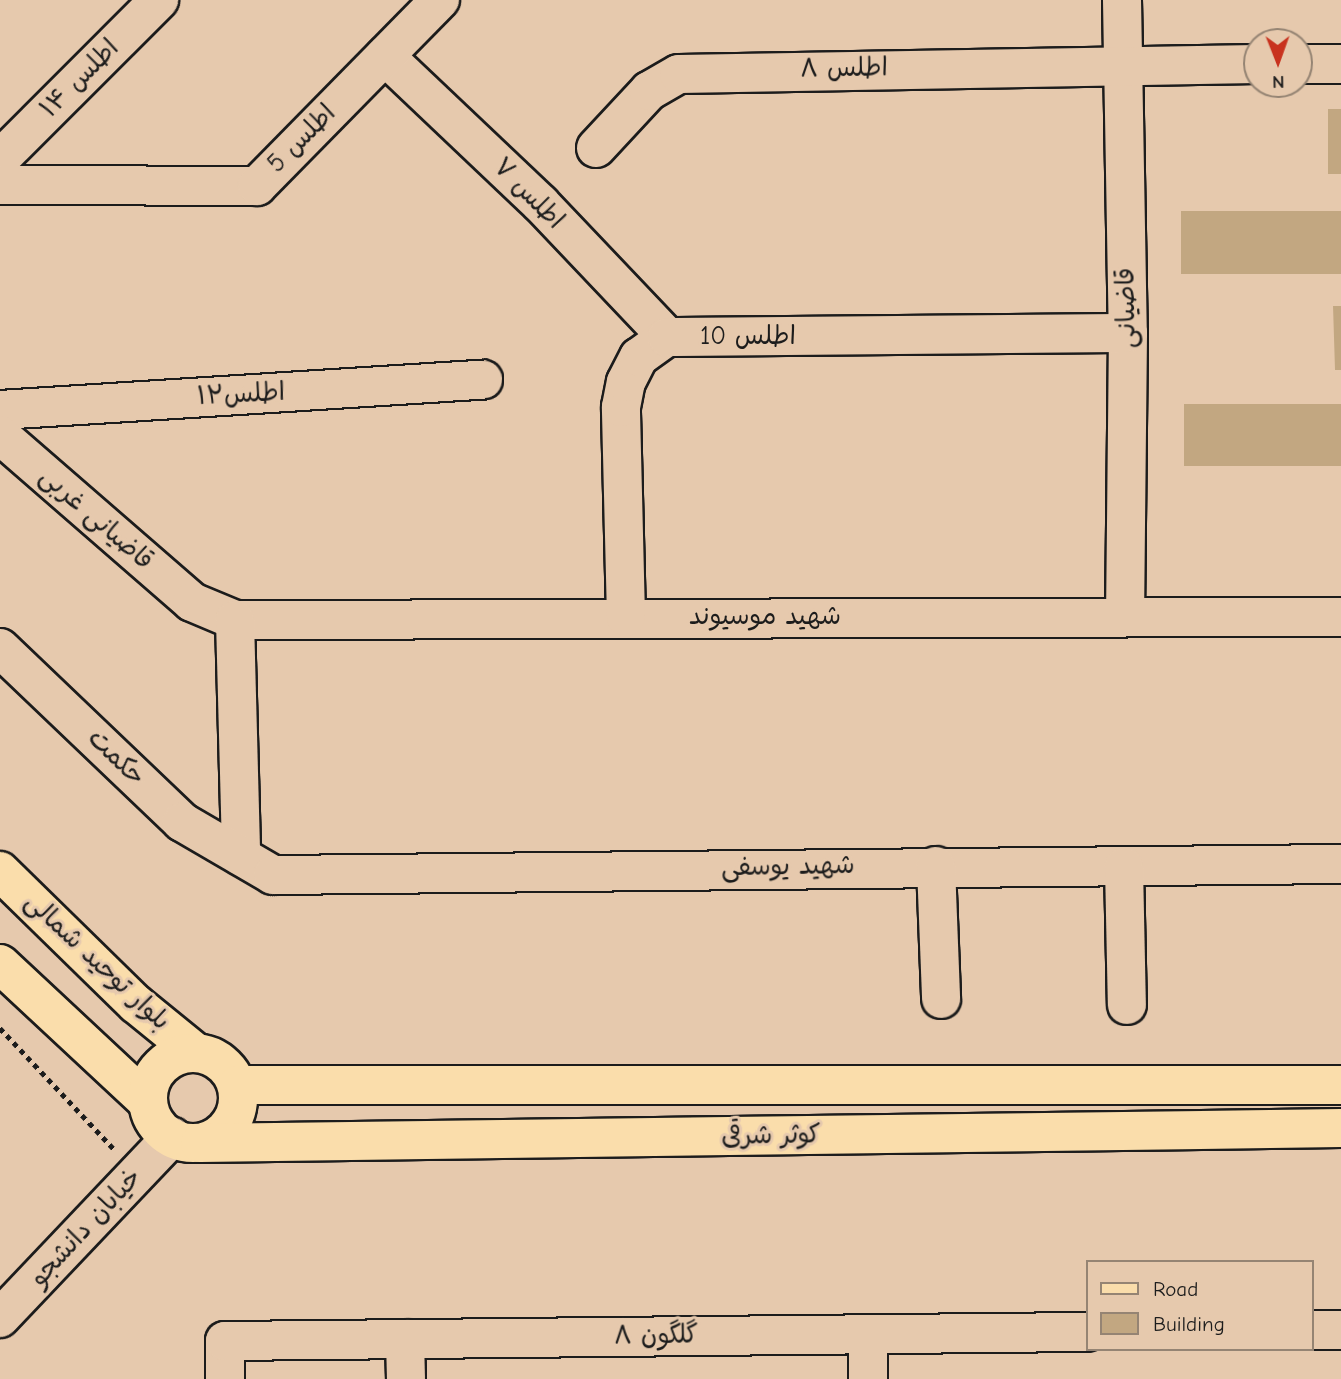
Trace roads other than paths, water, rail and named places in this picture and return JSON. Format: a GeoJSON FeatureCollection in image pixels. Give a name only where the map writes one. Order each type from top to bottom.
{"type":"FeatureCollection","features":[{"type":"Feature","properties":{"kind":"main road","name":"بلوار توحید شمالی"},"geometry":{"type":"LineString","coordinates":[[0,871],[136,1004],[195,1052]]}},
{"type":"Feature","properties":{"kind":"main road"},"geometry":{"type":"LineString","coordinates":[[0,964],[147,1101]]}},
{"type":"Feature","properties":{"kind":"main road"},"geometry":{"type":"LineString","coordinates":[[195,1052],[213,1057],[228,1068],[237,1085],[238,1104],[232,1122],[218,1136],[186,1140],[152,1119],[147,1101],[150,1082],[160,1066],[176,1055],[195,1052]]}},
{"type":"Feature","properties":{"kind":"main road","name":"کوثر شرقی"},"geometry":{"type":"LineString","coordinates":[[237,1085],[1341,1085]]}},
{"type":"Feature","properties":{"kind":"main road","name":"کوثر شرقی"},"geometry":{"type":"LineString","coordinates":[[186,1140],[1341,1128]]}},
{"type":"Feature","properties":{"kind":"street","name":"اطلس ۱۴"},"geometry":{"type":"LineString","coordinates":[[0,159],[159,0]]}},
{"type":"Feature","properties":{"kind":"street","name":"اطلس 5"},"geometry":{"type":"LineString","coordinates":[[0,185],[257,186],[440,0]]}},
{"type":"Feature","properties":{"kind":"street","name":"قاضیانی"},"geometry":{"type":"LineString","coordinates":[[1122,0],[1128,333],[1125,615]]}},
{"type":"Feature","properties":{"kind":"street","name":"اطلس ۷"},"geometry":{"type":"LineString","coordinates":[[385,56],[540,203],[667,337]]}},
{"type":"Feature","properties":{"kind":"street","name":"اطلس ۸"},"geometry":{"type":"LineString","coordinates":[[596,148],[649,91],[679,74],[1243,64]]}},
{"type":"Feature","properties":{"kind":"street"},"geometry":{"type":"LineString","coordinates":[[1313,64],[1341,64]]}},
{"type":"Feature","properties":{"kind":"street","name":"اطلس 10"},"geometry":{"type":"LineString","coordinates":[[626,617],[621,407],[626,382],[639,357],[667,337],[1128,333]]}},
{"type":"Feature","properties":{"kind":"street","name":"اطلس۱۲"},"geometry":{"type":"LineString","coordinates":[[0,410],[483,380]]}},
{"type":"Feature","properties":{"kind":"street","name":"قاضیانی غربی"},"geometry":{"type":"LineString","coordinates":[[0,435],[192,602]]}},
{"type":"Feature","properties":{"kind":"street","name":"شهید موسیوند"},"geometry":{"type":"LineString","coordinates":[[192,602],[235,620],[1125,615],[1341,617]]}},
{"type":"Feature","properties":{"kind":"street"},"geometry":{"type":"LineString","coordinates":[[235,620],[241,856]]}},
{"type":"Feature","properties":{"kind":"street","name":"حکمت"},"geometry":{"type":"LineString","coordinates":[[0,648],[182,822],[241,856]]}},
{"type":"Feature","properties":{"kind":"street","name":"شهید یوسفی"},"geometry":{"type":"LineString","coordinates":[[241,856],[273,875],[936,866],[1341,864]]}},
{"type":"Feature","properties":{"kind":"street"},"geometry":{"type":"LineString","coordinates":[[936,866],[941,999]]}},
{"type":"Feature","properties":{"kind":"street"},"geometry":{"type":"LineString","coordinates":[[1124,867],[1127,1005]]}},
{"type":"Feature","properties":{"kind":"street","name":"خیابان دانشجو"},"geometry":{"type":"LineString","coordinates":[[0,1318],[137,1173],[186,1140]]}},
{"type":"Feature","properties":{"kind":"street"},"geometry":{"type":"LineString","coordinates":[[1313,1330],[1341,1329]]}},
{"type":"Feature","properties":{"kind":"street","name":"گلگون ۸"},"geometry":{"type":"LineString","coordinates":[[225,1379],[225,1341],[1086,1332]]}},
{"type":"Feature","properties":{"kind":"street"},"geometry":{"type":"LineString","coordinates":[[868,1334],[868,1379]]}},
{"type":"Feature","properties":{"kind":"street"},"geometry":{"type":"LineString","coordinates":[[405,1339],[406,1379]]}}]}
